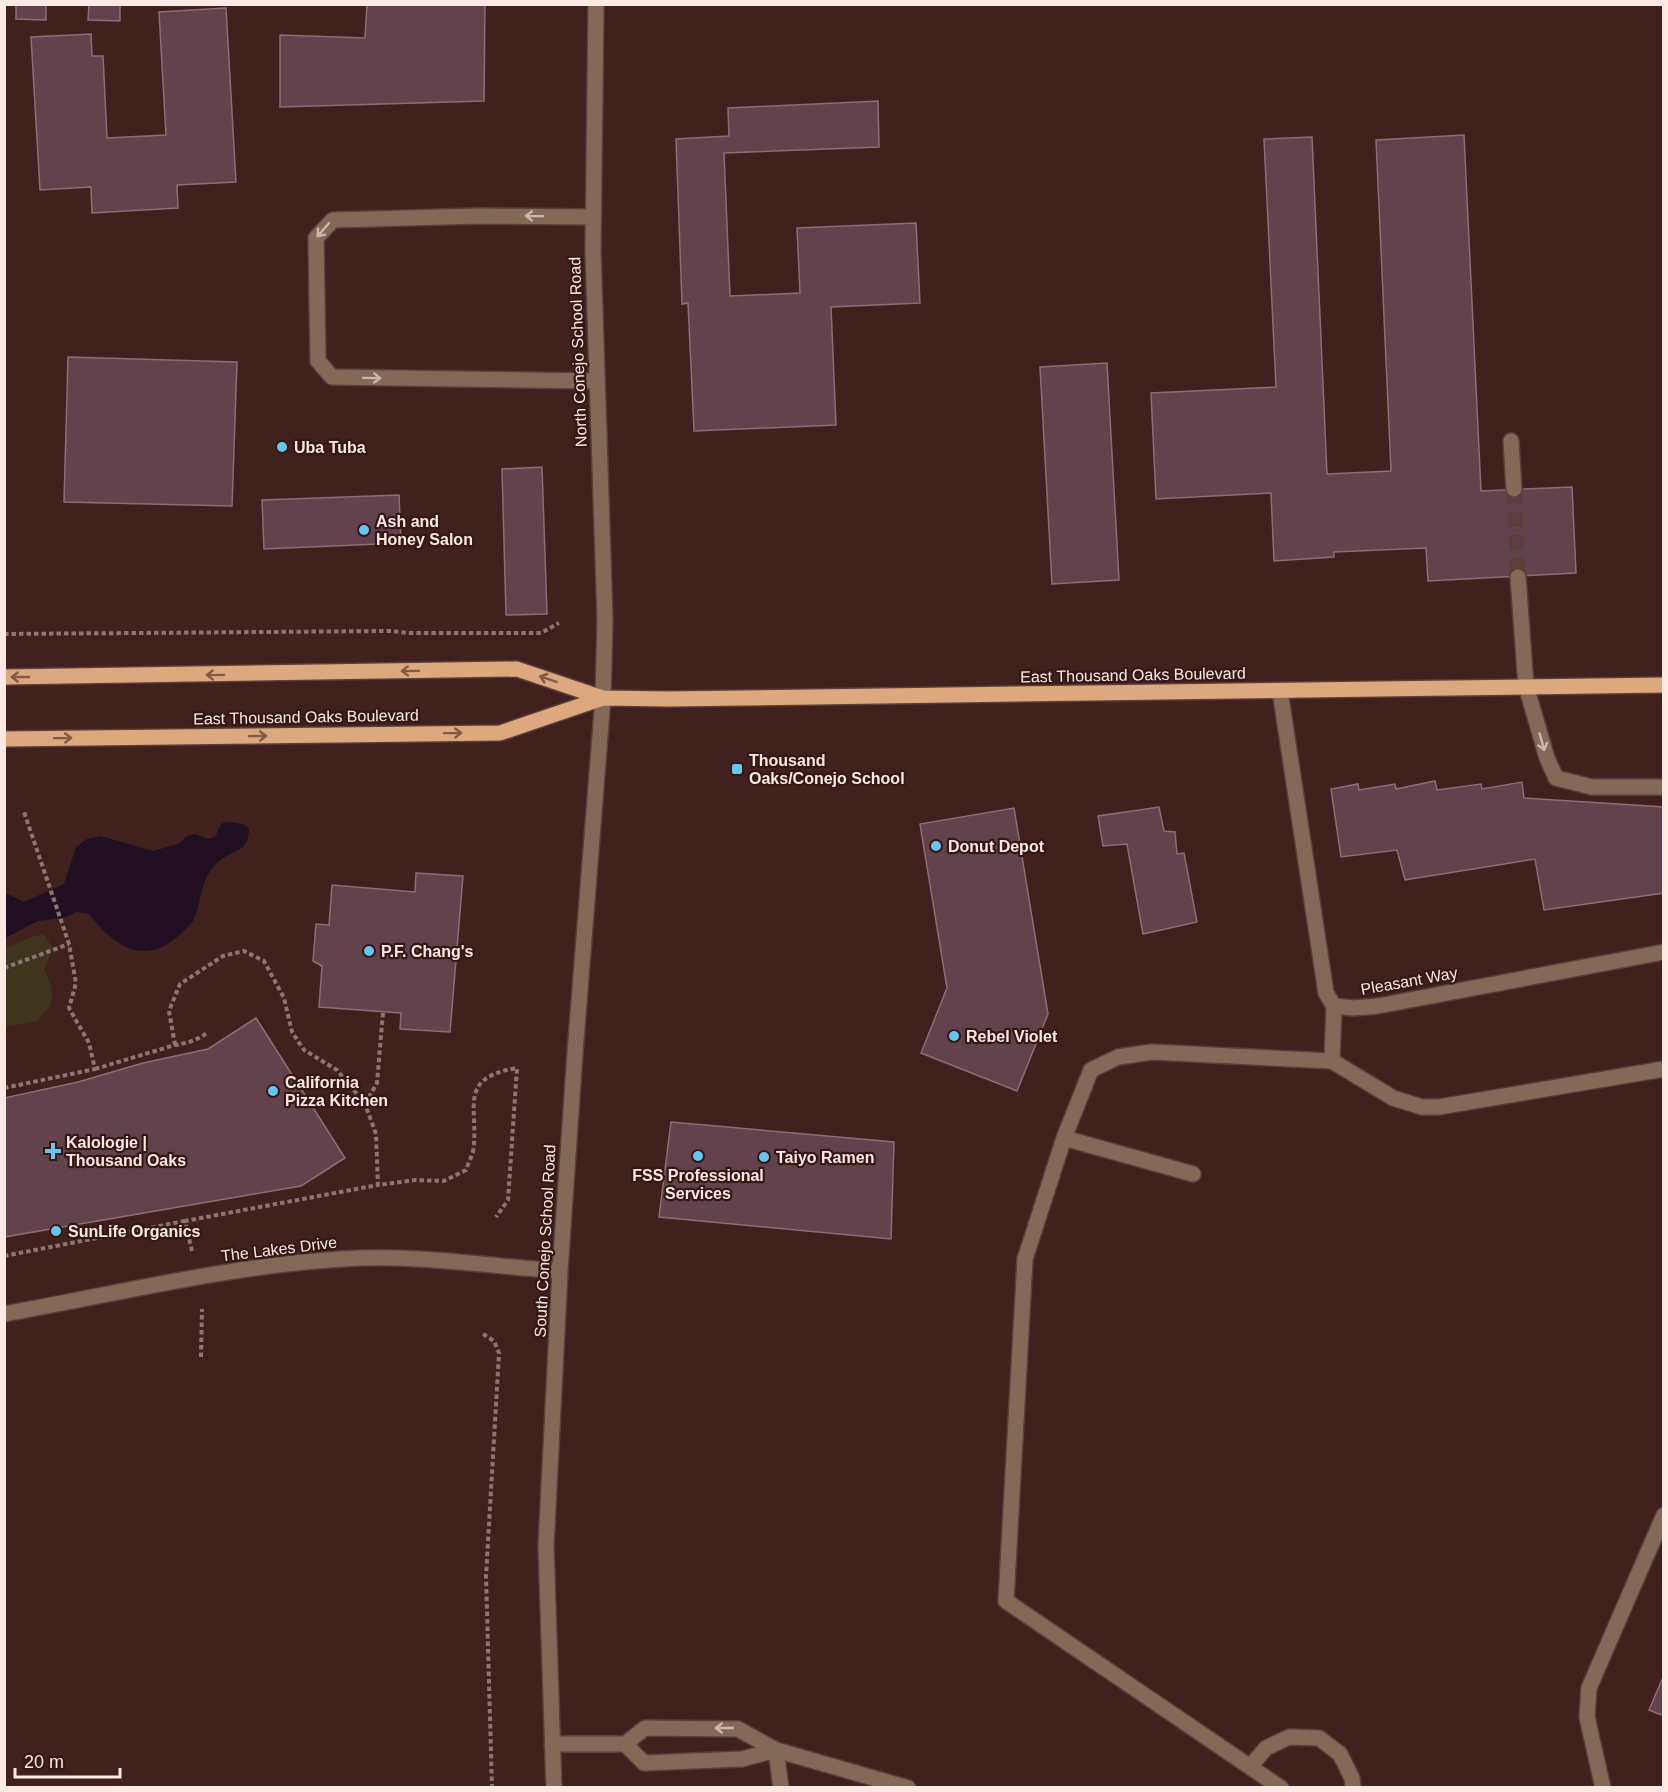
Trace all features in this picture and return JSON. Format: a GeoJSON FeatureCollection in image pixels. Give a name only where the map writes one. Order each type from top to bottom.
{"type":"FeatureCollection","features":[{"type":"Feature","properties":{"kind":"main road","name":"East Thousand Oaks Boulevard"},"geometry":{"type":"LineString","coordinates":[[4,677],[517,669],[603,698]]}},
{"type":"Feature","properties":{"kind":"main road","name":"East Thousand Oaks Boulevard"},"geometry":{"type":"LineString","coordinates":[[4,738],[500,733],[603,698],[1664,685]]}},
{"type":"Feature","properties":{"kind":"street","name":"North Conejo School Road"},"geometry":{"type":"LineString","coordinates":[[596,4],[593,217],[605,620],[603,698]]}},
{"type":"Feature","properties":{"kind":"street"},"geometry":{"type":"LineString","coordinates":[[593,217],[479,216],[333,220],[316,238],[318,361],[332,377],[597,381]]}},
{"type":"Feature","properties":{"kind":"street"},"geometry":{"type":"LineString","coordinates":[[1511,441],[1514,489]]}},
{"type":"Feature","properties":{"kind":"street"},"geometry":{"type":"LineString","coordinates":[[1518,577],[1526,686],[1546,758],[1556,778],[1592,787],[1664,787]]}},
{"type":"Feature","properties":{"kind":"street"},"geometry":{"type":"LineString","coordinates":[[1280,691],[1326,993],[1334,1006],[1332,1061]]}},
{"type":"Feature","properties":{"kind":"street","name":"South Conejo School Road"},"geometry":{"type":"LineString","coordinates":[[554,1788],[546,1546],[560,1271],[603,698]]}},
{"type":"Feature","properties":{"kind":"street","name":"Pleasant Way"},"geometry":{"type":"LineString","coordinates":[[1334,1006],[1353,1008],[1378,1006],[1664,952]]}},
{"type":"Feature","properties":{"kind":"street"},"geometry":{"type":"LineString","coordinates":[[1281,1788],[1006,1601],[1025,1259],[1064,1138],[1091,1070],[1118,1057],[1152,1052],[1332,1061],[1393,1098],[1422,1107],[1438,1107],[1664,1069]]}},
{"type":"Feature","properties":{"kind":"street"},"geometry":{"type":"LineString","coordinates":[[1064,1138],[1193,1174]]}},
{"type":"Feature","properties":{"kind":"street","name":"The Lakes Drive"},"geometry":{"type":"LineString","coordinates":[[4,1314],[259,1267],[342,1259],[403,1257],[560,1271]]}},
{"type":"Feature","properties":{"kind":"street"},"geometry":{"type":"LineString","coordinates":[[1603,1788],[1587,1717],[1589,1688],[1664,1515]]}},
{"type":"Feature","properties":{"kind":"street"},"geometry":{"type":"LineString","coordinates":[[552,1744],[625,1744],[645,1728],[738,1729],[777,1750],[908,1788]]}},
{"type":"Feature","properties":{"kind":"street"},"geometry":{"type":"LineString","coordinates":[[1250,1767],[1266,1748],[1289,1737],[1319,1738],[1340,1754],[1352,1778],[1353,1788]]}},
{"type":"Feature","properties":{"kind":"street"},"geometry":{"type":"LineString","coordinates":[[625,1744],[644,1763],[741,1759],[777,1750]]}},
{"type":"Feature","properties":{"kind":"street"},"geometry":{"type":"LineString","coordinates":[[777,1750],[781,1788]]}},
{"type":"Feature","properties":{"kind":"path"},"geometry":{"type":"LineString","coordinates":[[4,634],[392,631],[541,633],[558,623]]}},
{"type":"Feature","properties":{"kind":"path"},"geometry":{"type":"LineString","coordinates":[[24,812],[69,944],[76,983],[69,1008],[89,1043],[95,1069]]}},
{"type":"Feature","properties":{"kind":"path"},"geometry":{"type":"LineString","coordinates":[[4,968],[69,944]]}},
{"type":"Feature","properties":{"kind":"path"},"geometry":{"type":"LineString","coordinates":[[175,1045],[169,1011],[180,984],[223,956],[244,951],[264,961],[284,998],[292,1032],[304,1050],[337,1070],[365,1104],[376,1134],[378,1185]]}},
{"type":"Feature","properties":{"kind":"path"},"geometry":{"type":"LineString","coordinates":[[365,1104],[377,1083],[382,1012]]}},
{"type":"Feature","properties":{"kind":"path"},"geometry":{"type":"LineString","coordinates":[[4,1088],[95,1069],[201,1038],[208,1032]]}},
{"type":"Feature","properties":{"kind":"path"},"geometry":{"type":"LineString","coordinates":[[4,1256],[378,1185],[414,1180],[444,1181],[466,1170],[472,1152],[474,1094],[483,1081],[498,1071],[517,1068],[508,1200],[496,1217]]}},
{"type":"Feature","properties":{"kind":"path"},"geometry":{"type":"LineString","coordinates":[[185,1221],[192,1251]]}},
{"type":"Feature","properties":{"kind":"path"},"geometry":{"type":"LineString","coordinates":[[201,1357],[202,1309]]}},
{"type":"Feature","properties":{"kind":"path"},"geometry":{"type":"LineString","coordinates":[[483,1334],[494,1341],[499,1353],[486,1576],[492,1788]]}},
{"type":"Feature","properties":{"kind":"shaded area"},"geometry":{"type":"Polygon","coordinates":[[[233,822],[245,825],[249,829],[245,845],[223,858],[212,869],[203,885],[193,921],[178,936],[161,947],[149,951],[126,947],[106,933],[89,914],[77,912],[62,918],[38,921],[5,938],[5,893],[24,902],[64,884],[76,847],[87,839],[101,836],[153,851],[178,844],[187,836],[195,834],[208,839],[215,837],[222,823],[233,822]]]}},
{"type":"Feature","properties":{"kind":"shaded area"},"geometry":{"type":"Polygon","coordinates":[[[43,934],[53,948],[44,969],[52,990],[50,1006],[38,1021],[5,1027],[5,949],[43,934]]]}},
{"type":"Feature","properties":{"kind":"building"},"geometry":{"type":"Polygon","coordinates":[[[16,4],[46,4],[46,20],[16,19],[16,4]]]}},
{"type":"Feature","properties":{"kind":"building"},"geometry":{"type":"Polygon","coordinates":[[[89,4],[120,4],[120,21],[88,20],[89,4]]]}},
{"type":"Feature","properties":{"kind":"building"},"geometry":{"type":"Polygon","coordinates":[[[367,4],[485,4],[484,101],[280,107],[280,35],[365,38],[367,4]]]}},
{"type":"Feature","properties":{"kind":"building"},"geometry":{"type":"Polygon","coordinates":[[[226,8],[236,182],[177,185],[178,208],[92,213],[91,187],[40,190],[31,37],[91,34],[92,56],[103,56],[107,138],[166,135],[159,12],[226,8]]]}},
{"type":"Feature","properties":{"kind":"building"},"geometry":{"type":"Polygon","coordinates":[[[878,101],[879,147],[724,153],[730,296],[800,293],[797,228],[916,223],[920,303],[831,307],[836,425],[694,431],[688,303],[682,304],[676,139],[729,136],[728,108],[878,101]]]}},
{"type":"Feature","properties":{"kind":"building"},"geometry":{"type":"Polygon","coordinates":[[[1464,135],[1481,491],[1572,487],[1576,573],[1428,581],[1426,548],[1334,552],[1334,557],[1274,561],[1271,493],[1156,499],[1151,393],[1276,387],[1264,139],[1312,137],[1327,474],[1391,471],[1376,140],[1464,135]]]}},
{"type":"Feature","properties":{"kind":"building"},"geometry":{"type":"Polygon","coordinates":[[[68,357],[237,362],[232,506],[64,502],[68,357]]]}},
{"type":"Feature","properties":{"kind":"building"},"geometry":{"type":"Polygon","coordinates":[[[1107,363],[1119,580],[1052,584],[1040,367],[1107,363]]]}},
{"type":"Feature","properties":{"kind":"building"},"geometry":{"type":"Polygon","coordinates":[[[542,467],[547,614],[506,615],[502,469],[542,467]]]}},
{"type":"Feature","properties":{"kind":"building"},"geometry":{"type":"Polygon","coordinates":[[[399,495],[401,543],[264,549],[262,500],[399,495]]]}},
{"type":"Feature","properties":{"kind":"building"},"geometry":{"type":"Polygon","coordinates":[[[1435,781],[1437,790],[1481,784],[1482,789],[1522,782],[1524,798],[1664,807],[1664,893],[1544,910],[1535,859],[1405,880],[1397,850],[1341,857],[1331,789],[1358,784],[1359,790],[1395,784],[1396,789],[1435,781]]]}},
{"type":"Feature","properties":{"kind":"building"},"geometry":{"type":"Polygon","coordinates":[[[1159,807],[1164,831],[1175,832],[1177,854],[1184,853],[1197,922],[1143,934],[1127,844],[1103,846],[1098,816],[1159,807]]]}},
{"type":"Feature","properties":{"kind":"building"},"geometry":{"type":"Polygon","coordinates":[[[1014,808],[1048,1014],[1017,1091],[921,1053],[947,988],[920,824],[1014,808]]]}},
{"type":"Feature","properties":{"kind":"building"},"geometry":{"type":"Polygon","coordinates":[[[416,873],[463,876],[450,1032],[400,1029],[401,1013],[319,1007],[322,966],[313,961],[316,924],[329,925],[332,885],[415,892],[416,873]]]}},
{"type":"Feature","properties":{"kind":"building"},"geometry":{"type":"Polygon","coordinates":[[[256,1018],[345,1158],[301,1186],[4,1237],[4,1098],[208,1049],[256,1018]]]}},
{"type":"Feature","properties":{"kind":"building"},"geometry":{"type":"Polygon","coordinates":[[[671,1122],[894,1142],[891,1239],[659,1217],[671,1122]]]}},
{"type":"Feature","properties":{"kind":"building"},"geometry":{"type":"Polygon","coordinates":[[[1664,1675],[1664,1716],[1649,1710],[1664,1675]]]}},
{"type":"Feature","properties":{"kind":"tunnel"},"geometry":{"type":"LineString","coordinates":[[1514,489],[1518,577]]}},
{"type":"Feature","properties":{"kind":"place","name":"Uba Tuba"},"geometry":{"type":"Point","coordinates":[282,447]}},
{"type":"Feature","properties":{"kind":"place","name":"Ash and Honey Salon"},"geometry":{"type":"Point","coordinates":[364,530]}},
{"type":"Feature","properties":{"kind":"place","name":"Thousand Oaks/Conejo School"},"geometry":{"type":"Point","coordinates":[737,769]}},
{"type":"Feature","properties":{"kind":"place","name":"Donut Depot"},"geometry":{"type":"Point","coordinates":[936,846]}},
{"type":"Feature","properties":{"kind":"place","name":"P.F. Chang's"},"geometry":{"type":"Point","coordinates":[369,951]}},
{"type":"Feature","properties":{"kind":"place","name":"Rebel Violet"},"geometry":{"type":"Point","coordinates":[954,1036]}},
{"type":"Feature","properties":{"kind":"place","name":"California Pizza Kitchen"},"geometry":{"type":"Point","coordinates":[273,1091]}},
{"type":"Feature","properties":{"kind":"place","name":"Kalologie | Thousand Oaks"},"geometry":{"type":"Point","coordinates":[53,1151]}},
{"type":"Feature","properties":{"kind":"place","name":"FSS Professional Services"},"geometry":{"type":"Point","coordinates":[698,1156]}},
{"type":"Feature","properties":{"kind":"place","name":"Taiyo Ramen"},"geometry":{"type":"Point","coordinates":[764,1157]}},
{"type":"Feature","properties":{"kind":"place","name":"SunLife Organics"},"geometry":{"type":"Point","coordinates":[56,1231]}}]}
